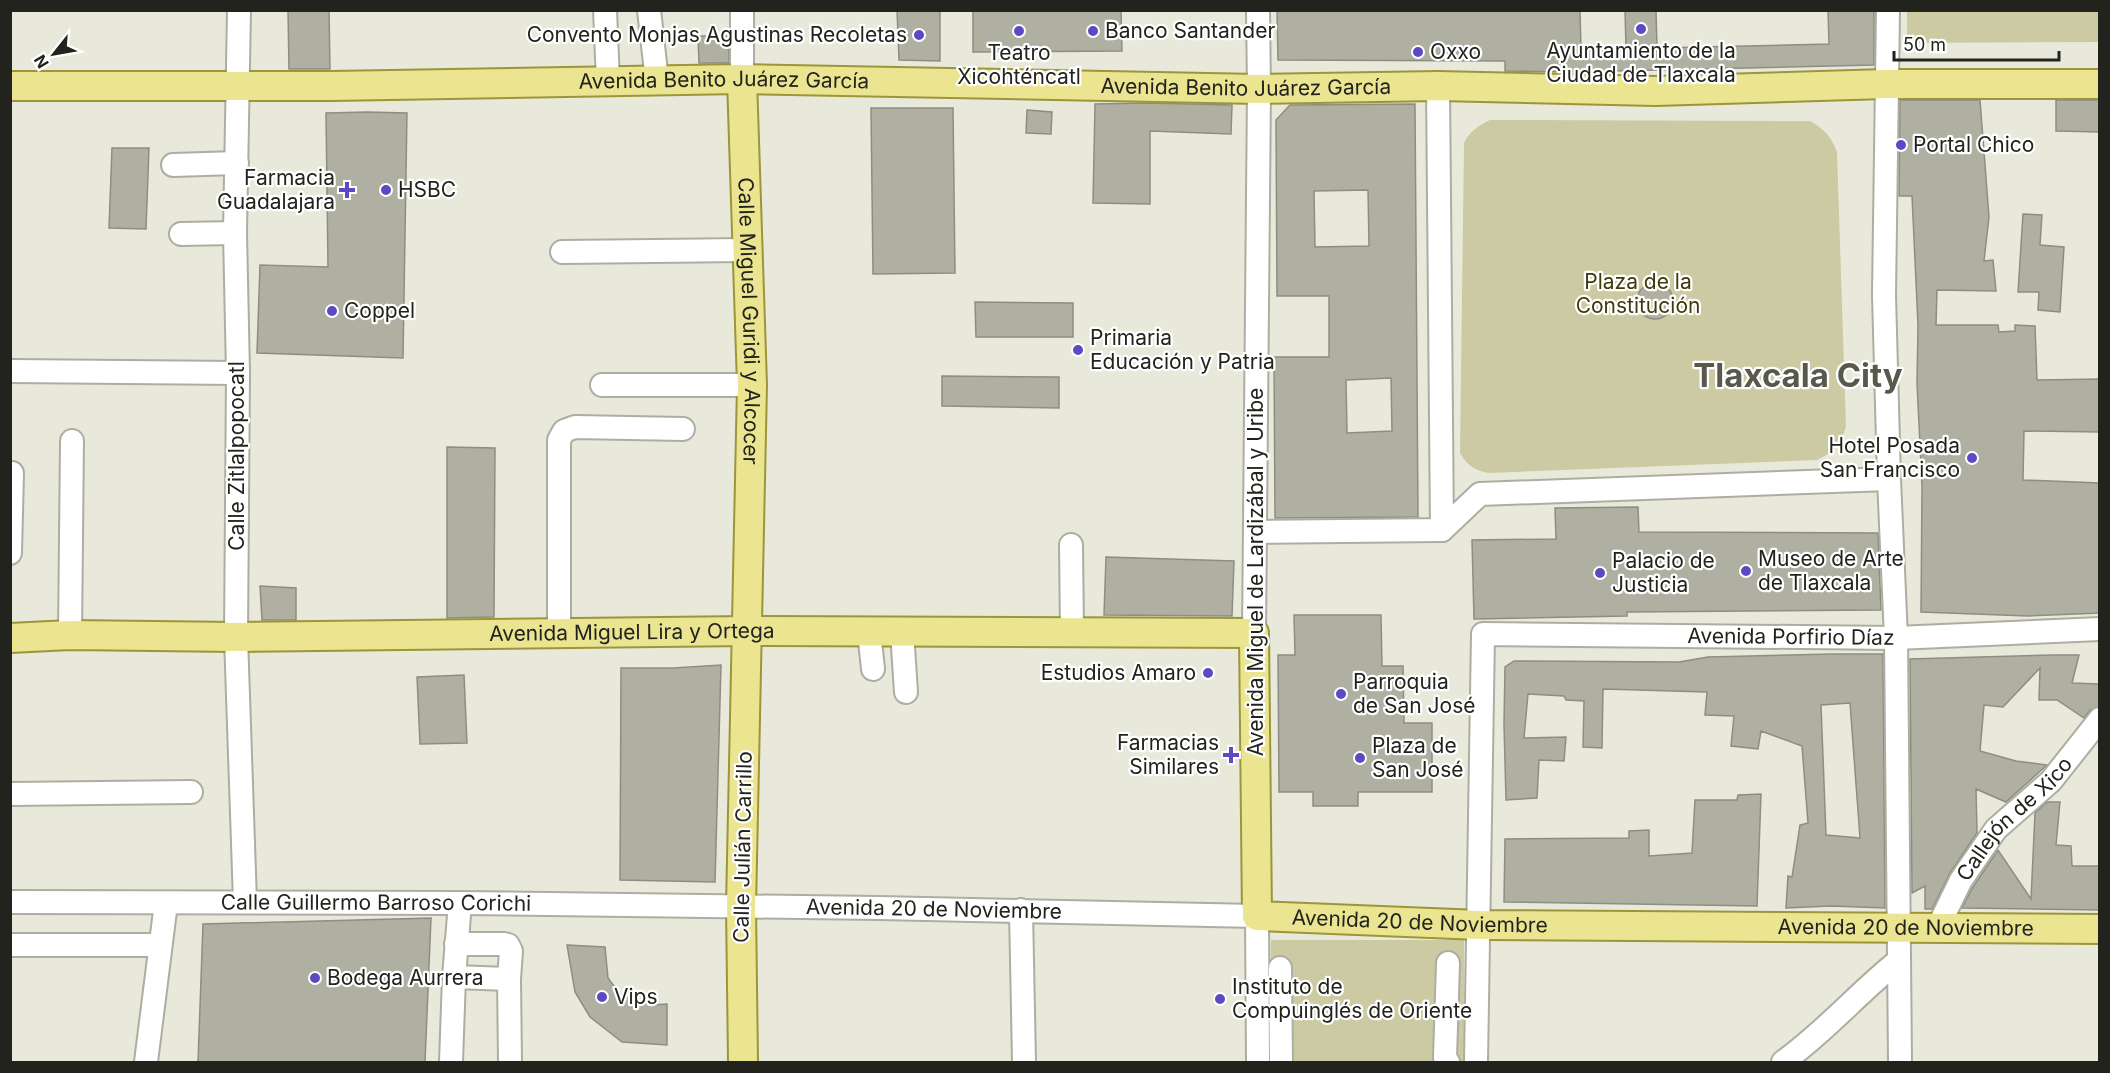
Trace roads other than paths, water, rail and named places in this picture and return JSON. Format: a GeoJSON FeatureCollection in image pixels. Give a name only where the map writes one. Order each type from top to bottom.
{"type":"FeatureCollection","features":[{"type":"Feature","properties":{"kind":"main road","name":"Avenida Benito Juárez García"},"geometry":{"type":"LineString","coordinates":[[10,86],[238,86],[742,79],[1259,88],[1438,86]]}},
{"type":"Feature","properties":{"kind":"main road","name":"Calle Miguel Guridi y Alcocer"},"geometry":{"type":"LineString","coordinates":[[742,79],[752,385],[747,631]]}},
{"type":"Feature","properties":{"kind":"main road"},"geometry":{"type":"LineString","coordinates":[[1438,86],[1671,91],[1886,84],[2100,84]]}},
{"type":"Feature","properties":{"kind":"main road","name":"Avenida Miguel Lira y Ortega"},"geometry":{"type":"LineString","coordinates":[[10,638],[70,635],[236,637],[747,631],[1254,633]]}},
{"type":"Feature","properties":{"kind":"main road","name":"Calle Julián Carrillo"},"geometry":{"type":"LineString","coordinates":[[743,1062],[741,907],[747,631]]}},
{"type":"Feature","properties":{"kind":"main road","name":"Avenida Miguel de Lardizábal y Uribe"},"geometry":{"type":"LineString","coordinates":[[1254,633],[1257,916]]}},
{"type":"Feature","properties":{"kind":"main road","name":"Avenida 20 de Noviembre"},"geometry":{"type":"LineString","coordinates":[[1257,916],[1480,925],[2100,928]]}},
{"type":"Feature","properties":{"kind":"street","name":"Calle Zitlalpopocatl"},"geometry":{"type":"LineString","coordinates":[[239,10],[235,233],[238,373],[236,637],[245,902]]}},
{"type":"Feature","properties":{"kind":"street"},"geometry":{"type":"LineString","coordinates":[[604,10],[608,82]]}},
{"type":"Feature","properties":{"kind":"street"},"geometry":{"type":"LineString","coordinates":[[649,10],[657,81]]}},
{"type":"Feature","properties":{"kind":"street","name":"Calle Miguel Guridi y Alcocer"},"geometry":{"type":"LineString","coordinates":[[742,10],[742,79]]}},
{"type":"Feature","properties":{"kind":"street","name":"Avenida Miguel de Lardizábal y Uribe"},"geometry":{"type":"LineString","coordinates":[[1254,633],[1258,10]]}},
{"type":"Feature","properties":{"kind":"street"},"geometry":{"type":"LineString","coordinates":[[1888,10],[1884,295],[1896,638],[1900,1062]]}},
{"type":"Feature","properties":{"kind":"street"},"geometry":{"type":"LineString","coordinates":[[1438,86],[1442,530]]}},
{"type":"Feature","properties":{"kind":"street"},"geometry":{"type":"LineString","coordinates":[[173,165],[237,163]]}},
{"type":"Feature","properties":{"kind":"street"},"geometry":{"type":"LineString","coordinates":[[181,234],[235,233]]}},
{"type":"Feature","properties":{"kind":"street"},"geometry":{"type":"LineString","coordinates":[[562,252],[746,250]]}},
{"type":"Feature","properties":{"kind":"street"},"geometry":{"type":"LineString","coordinates":[[10,371],[238,373]]}},
{"type":"Feature","properties":{"kind":"street"},"geometry":{"type":"LineString","coordinates":[[602,385],[752,385]]}},
{"type":"Feature","properties":{"kind":"street"},"geometry":{"type":"LineString","coordinates":[[559,633],[559,440],[564,431],[574,427],[683,429]]}},
{"type":"Feature","properties":{"kind":"street"},"geometry":{"type":"LineString","coordinates":[[70,635],[72,441]]}},
{"type":"Feature","properties":{"kind":"street"},"geometry":{"type":"LineString","coordinates":[[10,553],[12,473]]}},
{"type":"Feature","properties":{"kind":"street"},"geometry":{"type":"LineString","coordinates":[[1256,532],[1442,530],[1480,494],[1889,479]]}},
{"type":"Feature","properties":{"kind":"street"},"geometry":{"type":"LineString","coordinates":[[1071,545],[1072,633]]}},
{"type":"Feature","properties":{"kind":"street","name":"Avenida Porfirio Díaz"},"geometry":{"type":"LineString","coordinates":[[1480,925],[1483,634],[1896,638],[2100,629]]}},
{"type":"Feature","properties":{"kind":"street"},"geometry":{"type":"LineString","coordinates":[[869,632],[873,669]]}},
{"type":"Feature","properties":{"kind":"street"},"geometry":{"type":"LineString","coordinates":[[902,632],[906,692]]}},
{"type":"Feature","properties":{"kind":"street","name":"Callejón de Xico"},"geometry":{"type":"LineString","coordinates":[[1938,927],[1961,880],[1996,829],[2051,781],[2100,719]]}},
{"type":"Feature","properties":{"kind":"street"},"geometry":{"type":"LineString","coordinates":[[10,795],[191,792]]}},
{"type":"Feature","properties":{"kind":"street","name":"Calle Guillermo Barroso Corichi"},"geometry":{"type":"LineString","coordinates":[[10,902],[460,903],[741,907]]}},
{"type":"Feature","properties":{"kind":"street"},"geometry":{"type":"LineString","coordinates":[[146,1062],[166,903]]}},
{"type":"Feature","properties":{"kind":"street"},"geometry":{"type":"LineString","coordinates":[[451,1062],[454,977],[460,903]]}},
{"type":"Feature","properties":{"kind":"street","name":"Avenida 20 de Noviembre"},"geometry":{"type":"LineString","coordinates":[[741,907],[1021,910],[1257,916]]}},
{"type":"Feature","properties":{"kind":"street"},"geometry":{"type":"LineString","coordinates":[[1021,910],[1024,1062]]}},
{"type":"Feature","properties":{"kind":"street","name":"Avenida Miguel de Lardizábal y Uribe"},"geometry":{"type":"LineString","coordinates":[[1257,916],[1258,1062]]}},
{"type":"Feature","properties":{"kind":"street"},"geometry":{"type":"LineString","coordinates":[[1476,1062],[1480,925]]}},
{"type":"Feature","properties":{"kind":"street"},"geometry":{"type":"LineString","coordinates":[[456,944],[508,945],[511,951],[510,1062]]}},
{"type":"Feature","properties":{"kind":"street"},"geometry":{"type":"LineString","coordinates":[[10,945],[159,945]]}},
{"type":"Feature","properties":{"kind":"street"},"geometry":{"type":"LineString","coordinates":[[1783,1062],[1804,1047],[1874,980],[1898,961]]}},
{"type":"Feature","properties":{"kind":"street"},"geometry":{"type":"LineString","coordinates":[[1448,963],[1445,1058],[1448,1062]]}},
{"type":"Feature","properties":{"kind":"street"},"geometry":{"type":"LineString","coordinates":[[1280,968],[1281,1062]]}},
{"type":"Feature","properties":{"kind":"street"},"geometry":{"type":"LineString","coordinates":[[454,977],[509,979]]}},
{"type":"Feature","properties":{"kind":"place","name":"Ayuntamiento de la Ciudad de Tlaxcala"},"geometry":{"type":"Point","coordinates":[1641,29]}},
{"type":"Feature","properties":{"kind":"place","name":"Teatro Xicohténcatl"},"geometry":{"type":"Point","coordinates":[1019,31]}},
{"type":"Feature","properties":{"kind":"place","name":"Banco Santander"},"geometry":{"type":"Point","coordinates":[1093,31]}},
{"type":"Feature","properties":{"kind":"place","name":"Convento Monjas Agustinas Recoletas"},"geometry":{"type":"Point","coordinates":[919,35]}},
{"type":"Feature","properties":{"kind":"place","name":"Oxxo"},"geometry":{"type":"Point","coordinates":[1418,52]}},
{"type":"Feature","properties":{"kind":"place","name":"Portal Chico"},"geometry":{"type":"Point","coordinates":[1901,145]}},
{"type":"Feature","properties":{"kind":"place","name":"Farmacia Guadalajara"},"geometry":{"type":"Point","coordinates":[347,190]}},
{"type":"Feature","properties":{"kind":"place","name":"HSBC"},"geometry":{"type":"Point","coordinates":[386,190]}},
{"type":"Feature","properties":{"kind":"place","name":"Coppel"},"geometry":{"type":"Point","coordinates":[332,311]}},
{"type":"Feature","properties":{"kind":"place","name":"Primaria Educación y Patria"},"geometry":{"type":"Point","coordinates":[1078,350]}},
{"type":"Feature","properties":{"kind":"place","name":"Hotel Posada San Francisco"},"geometry":{"type":"Point","coordinates":[1972,458]}},
{"type":"Feature","properties":{"kind":"place","name":"Museo de Arte de Tlaxcala"},"geometry":{"type":"Point","coordinates":[1746,571]}},
{"type":"Feature","properties":{"kind":"place","name":"Palacio de Justicia"},"geometry":{"type":"Point","coordinates":[1600,573]}},
{"type":"Feature","properties":{"kind":"place","name":"Estudios Amaro"},"geometry":{"type":"Point","coordinates":[1208,673]}},
{"type":"Feature","properties":{"kind":"place","name":"Parroquia de San José"},"geometry":{"type":"Point","coordinates":[1341,694]}},
{"type":"Feature","properties":{"kind":"place","name":"Farmacias Similares"},"geometry":{"type":"Point","coordinates":[1231,755]}},
{"type":"Feature","properties":{"kind":"place","name":"Plaza de San José"},"geometry":{"type":"Point","coordinates":[1360,758]}},
{"type":"Feature","properties":{"kind":"place","name":"Bodega Aurrera"},"geometry":{"type":"Point","coordinates":[315,978]}},
{"type":"Feature","properties":{"kind":"place","name":"Vips"},"geometry":{"type":"Point","coordinates":[602,997]}},
{"type":"Feature","properties":{"kind":"place","name":"Instituto de Compuinglés de Oriente"},"geometry":{"type":"Point","coordinates":[1220,999]}},
{"type":"Feature","properties":{"kind":"district","name":"Tlaxcala City"},"geometry":{"type":"Point","coordinates":[1798,375]}},
{"type":"Feature","properties":{"kind":"park label","name":"Plaza de la Constitución"},"geometry":{"type":"Point","coordinates":[1638,294]}}]}
